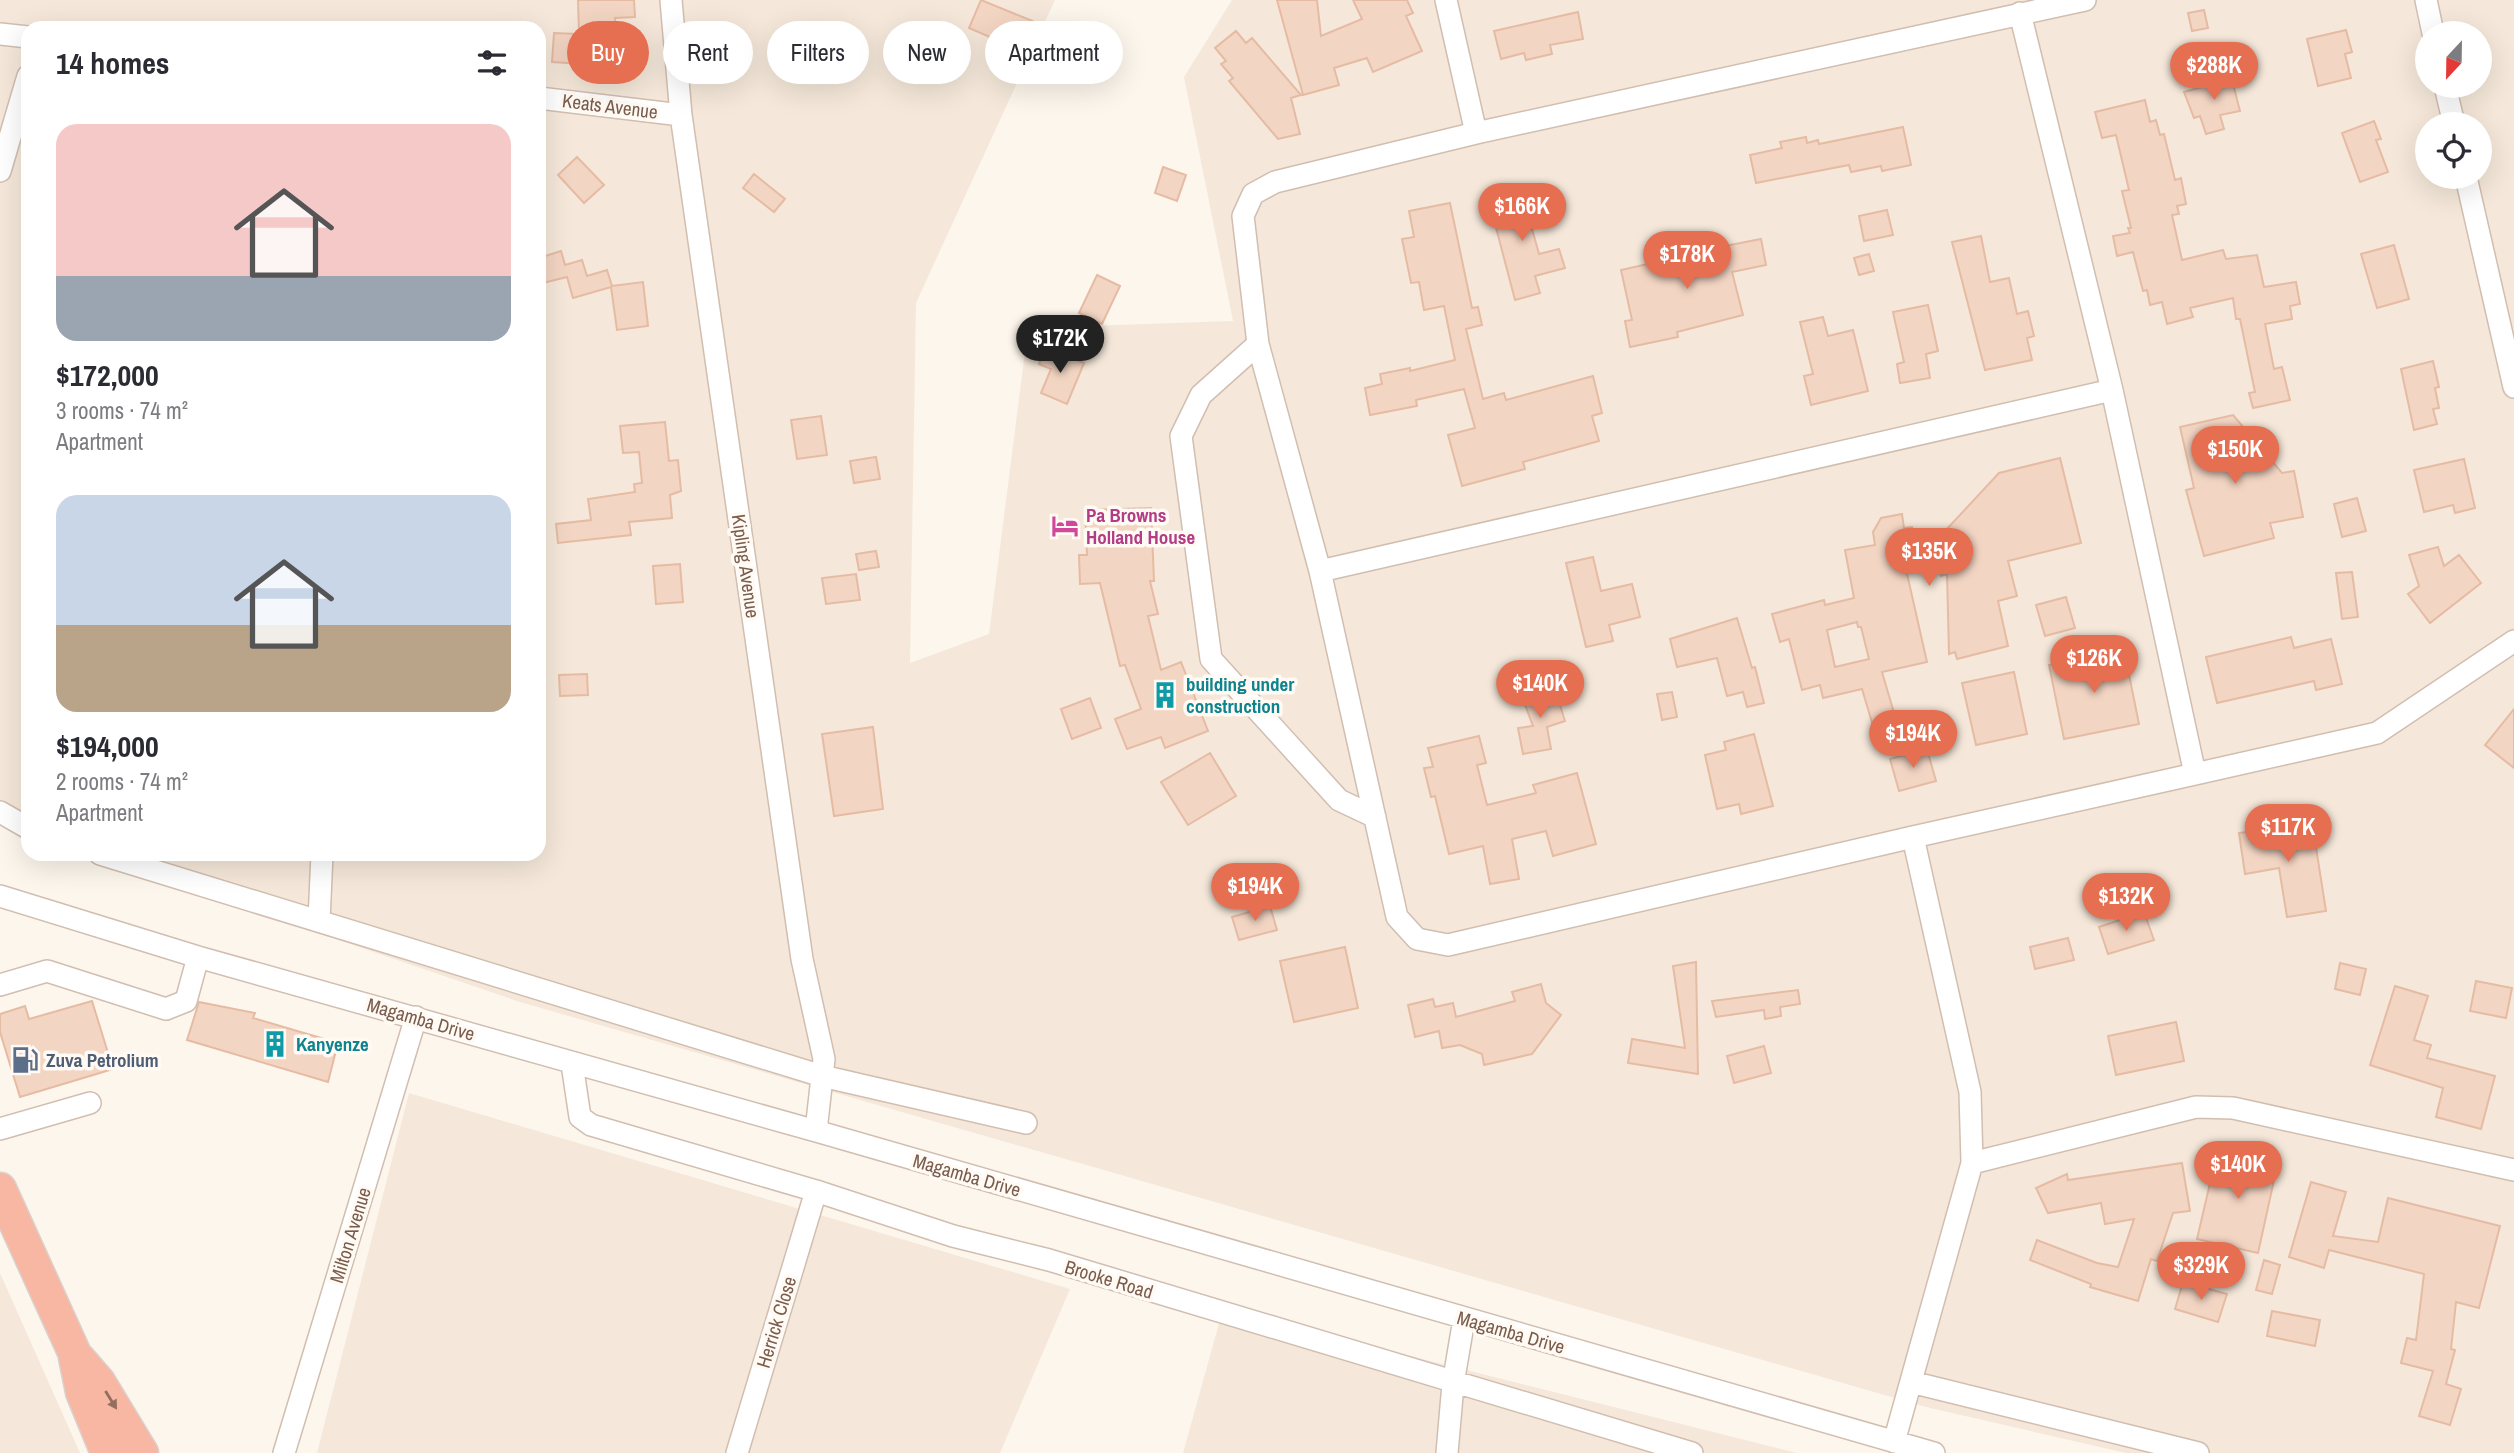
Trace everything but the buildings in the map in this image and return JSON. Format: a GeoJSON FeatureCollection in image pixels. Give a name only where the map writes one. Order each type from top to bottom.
{"type":"FeatureCollection","features":[{"type":"Feature","properties":{"kind":"highway"},"geometry":{"type":"LineString","coordinates":[[0,1189],[74,1352],[82,1392],[107,1453]]}},
{"type":"Feature","properties":{"kind":"highway"},"geometry":{"type":"LineString","coordinates":[[74,1352],[99,1382],[142,1453]]}},
{"type":"Feature","properties":{"kind":"street","name":"Kipling Avenue"},"geometry":{"type":"LineString","coordinates":[[671,0],[681,115],[800,945],[824,1059],[816,1131]]}},
{"type":"Feature","properties":{"kind":"street"},"geometry":{"type":"LineString","coordinates":[[1446,0],[1476,134]]}},
{"type":"Feature","properties":{"kind":"street"},"geometry":{"type":"LineString","coordinates":[[2085,0],[1476,134],[1275,182],[1253,194],[1243,216],[1258,344],[1320,571],[1397,917],[1417,939],[1448,945],[2377,733],[2514,641]]}},
{"type":"Feature","properties":{"kind":"street"},"geometry":{"type":"LineString","coordinates":[[2426,0],[2430,21]]}},
{"type":"Feature","properties":{"kind":"street"},"geometry":{"type":"LineString","coordinates":[[2020,13],[2112,390],[2194,774]]}},
{"type":"Feature","properties":{"kind":"street"},"geometry":{"type":"LineString","coordinates":[[0,34],[21,36]]}},
{"type":"Feature","properties":{"kind":"street","name":"Keats Avenue"},"geometry":{"type":"LineString","coordinates":[[546,99],[681,115]]}},
{"type":"Feature","properties":{"kind":"street"},"geometry":{"type":"LineString","coordinates":[[0,171],[21,100]]}},
{"type":"Feature","properties":{"kind":"street"},"geometry":{"type":"LineString","coordinates":[[2469,189],[2514,387]]}},
{"type":"Feature","properties":{"kind":"street"},"geometry":{"type":"LineString","coordinates":[[1258,344],[1201,395],[1181,436],[1211,659],[1339,800],[1375,817]]}},
{"type":"Feature","properties":{"kind":"street"},"geometry":{"type":"LineString","coordinates":[[1320,571],[2112,390]]}},
{"type":"Feature","properties":{"kind":"street"},"geometry":{"type":"LineString","coordinates":[[0,812],[21,824]]}},
{"type":"Feature","properties":{"kind":"street"},"geometry":{"type":"LineString","coordinates":[[1894,1442],[1972,1163],[1970,1092],[1913,837]]}},
{"type":"Feature","properties":{"kind":"street"},"geometry":{"type":"LineString","coordinates":[[123,861],[822,1076],[1026,1123]]}},
{"type":"Feature","properties":{"kind":"street"},"geometry":{"type":"LineString","coordinates":[[319,921],[322,861]]}},
{"type":"Feature","properties":{"kind":"street","name":"Magamba Drive"},"geometry":{"type":"LineString","coordinates":[[0,895],[198,957],[816,1131],[1934,1453]]}},
{"type":"Feature","properties":{"kind":"street"},"geometry":{"type":"LineString","coordinates":[[0,985],[47,971],[166,1009],[186,1000],[198,957]]}},
{"type":"Feature","properties":{"kind":"street","name":"Milton Avenue"},"geometry":{"type":"LineString","coordinates":[[284,1453],[416,1017]]}},
{"type":"Feature","properties":{"kind":"street","name":"Brooke Road"},"geometry":{"type":"LineString","coordinates":[[572,1064],[580,1117],[591,1125],[816,1191],[953,1236],[1049,1260],[1453,1384],[1692,1453]]}},
{"type":"Feature","properties":{"kind":"street"},"geometry":{"type":"LineString","coordinates":[[2,1121],[90,1103]]}},
{"type":"Feature","properties":{"kind":"street"},"geometry":{"type":"LineString","coordinates":[[1972,1163],[2196,1107],[2233,1108],[2514,1170]]}},
{"type":"Feature","properties":{"kind":"street","name":"Herrick Close"},"geometry":{"type":"LineString","coordinates":[[737,1453],[816,1191]]}},
{"type":"Feature","properties":{"kind":"street"},"geometry":{"type":"LineString","coordinates":[[1447,1453],[1453,1384],[1464,1319]]}},
{"type":"Feature","properties":{"kind":"street"},"geometry":{"type":"LineString","coordinates":[[1911,1382],[2199,1453]]}},
{"type":"Feature","properties":{"kind":"shaded area"},"geometry":{"type":"Polygon","coordinates":[[[0,0],[1055,0],[1045,21],[985,21],[985,84],[1016,84],[916,303],[910,663],[989,634],[1028,328],[1233,321],[1184,77],[1232,0],[2514,0],[2514,1453],[2126,1453],[1926,1407],[520,1002],[107,861],[546,861],[546,21],[21,21],[21,832],[0,825],[0,0]]]}},
{"type":"Feature","properties":{"kind":"shaded area"},"geometry":{"type":"Polygon","coordinates":[[[409,1093],[1070,1289],[1000,1453],[317,1453],[409,1093]]]}},
{"type":"Feature","properties":{"kind":"shaded area"},"geometry":{"type":"Polygon","coordinates":[[[0,1273],[80,1453],[0,1453],[0,1273]]]}},
{"type":"Feature","properties":{"kind":"shaded area"},"geometry":{"type":"Polygon","coordinates":[[[1223,1309],[1797,1453],[1183,1453],[1223,1309]]]}},
{"type":"Feature","properties":{"kind":"place","name":"Pa Browns Holland House"},"geometry":{"type":"Point","coordinates":[1065,526]}},
{"type":"Feature","properties":{"kind":"place","name":"building under construction"},"geometry":{"type":"Point","coordinates":[1165,695]}},
{"type":"Feature","properties":{"kind":"place","name":"Kanyenze"},"geometry":{"type":"Point","coordinates":[275,1044]}},
{"type":"Feature","properties":{"kind":"place","name":"Zuva Petrolium"},"geometry":{"type":"Point","coordinates":[25,1060]}}]}
